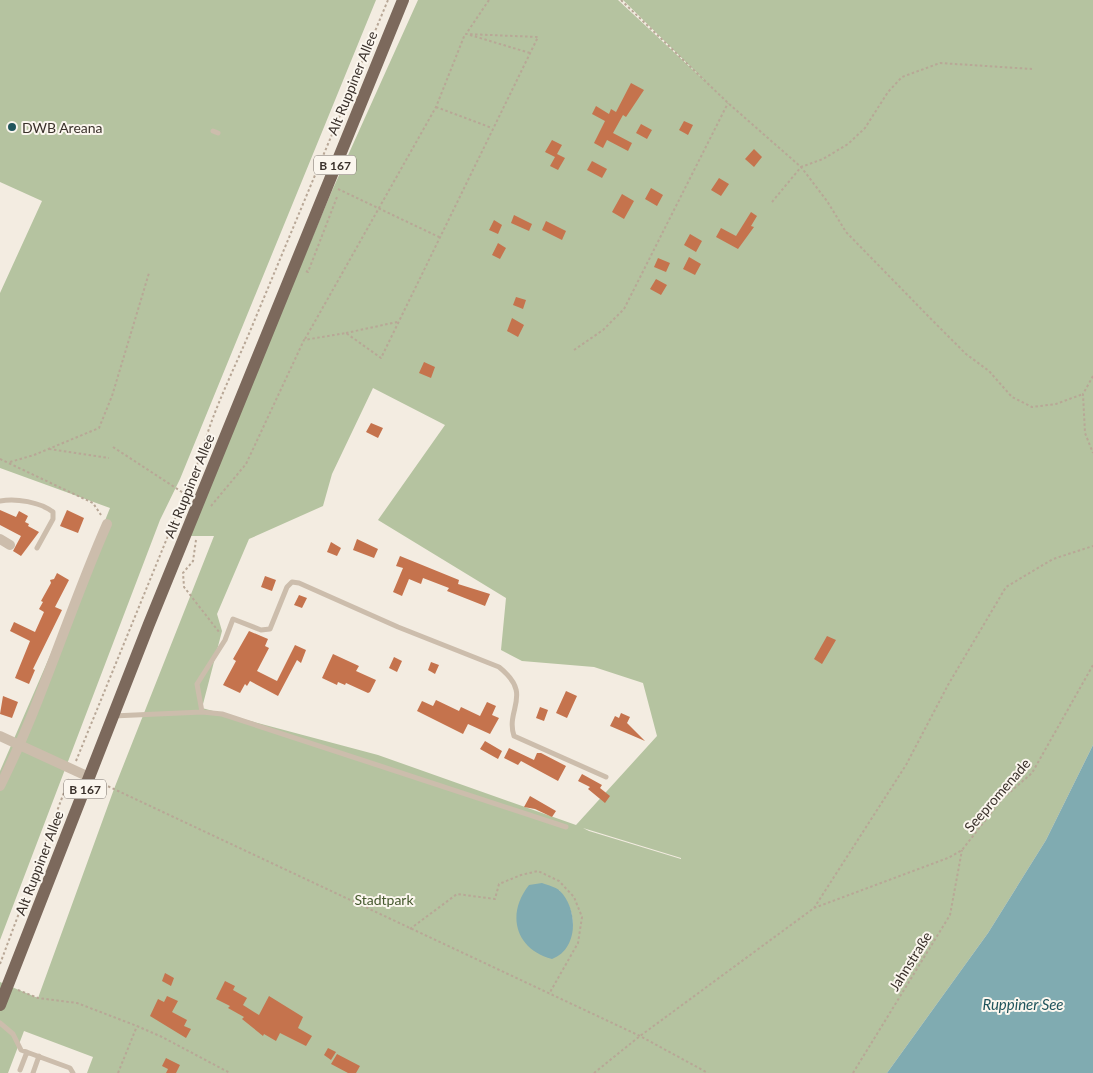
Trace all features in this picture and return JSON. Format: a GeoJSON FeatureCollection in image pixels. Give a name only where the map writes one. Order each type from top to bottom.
{"type":"FeatureCollection","features":[{"type":"Feature","properties":{"kind":"main road","name":"Alt Ruppiner Allee"},"geometry":{"type":"LineString","coordinates":[[0,1004],[113,716],[327,183],[403,0]]}},
{"type":"Feature","properties":{"kind":"street"},"geometry":{"type":"LineString","coordinates":[[0,786],[20,746],[84,576],[107,524]]}},
{"type":"Feature","properties":{"kind":"street"},"geometry":{"type":"LineString","coordinates":[[0,539],[10,545]]}},
{"type":"Feature","properties":{"kind":"street"},"geometry":{"type":"LineString","coordinates":[[0,736],[89,777]]}},
{"type":"Feature","properties":{"kind":"lane"},"geometry":{"type":"LineString","coordinates":[[0,501],[8,500],[32,504],[53,512],[53,519],[37,548]]}},
{"type":"Feature","properties":{"kind":"lane"},"geometry":{"type":"LineString","coordinates":[[202,712],[197,684],[225,640],[233,618],[261,630],[270,629],[287,587],[292,582],[300,583],[499,667],[510,676],[517,697],[514,736],[606,777]]}},
{"type":"Feature","properties":{"kind":"lane"},"geometry":{"type":"LineString","coordinates":[[113,716],[202,712],[222,714],[566,827]]}},
{"type":"Feature","properties":{"kind":"lane"},"geometry":{"type":"LineString","coordinates":[[0,1022],[13,1034],[21,1050],[70,1068],[73,1073]]}},
{"type":"Feature","properties":{"kind":"lane"},"geometry":{"type":"LineString","coordinates":[[20,1070],[27,1052]]}},
{"type":"Feature","properties":{"kind":"lane"},"geometry":{"type":"LineString","coordinates":[[33,1073],[40,1056]]}},
{"type":"Feature","properties":{"kind":"path"},"geometry":{"type":"LineString","coordinates":[[0,964],[72,769],[202,455],[208,428],[224,387],[232,374],[251,330],[388,0]]}},
{"type":"Feature","properties":{"kind":"path"},"geometry":{"type":"LineString","coordinates":[[207,511],[246,464],[304,340],[436,107],[466,34],[489,0]]}},
{"type":"Feature","properties":{"kind":"path"},"geometry":{"type":"LineString","coordinates":[[621,0],[728,103],[801,167],[827,201],[846,232],[933,322],[966,354],[989,371],[1012,397],[1032,407],[1056,404],[1083,394]]}},
{"type":"Feature","properties":{"kind":"path"},"geometry":{"type":"LineString","coordinates":[[466,34],[530,53]]}},
{"type":"Feature","properties":{"kind":"path"},"geometry":{"type":"LineString","coordinates":[[346,333],[381,358],[538,37],[466,34]]}},
{"type":"Feature","properties":{"kind":"path"},"geometry":{"type":"LineString","coordinates":[[772,202],[801,167],[823,159],[848,144],[866,128],[888,92],[902,77],[940,63],[1032,69]]}},
{"type":"Feature","properties":{"kind":"path"},"geometry":{"type":"LineString","coordinates":[[574,350],[604,330],[624,309],[728,103]]}},
{"type":"Feature","properties":{"kind":"path"},"geometry":{"type":"LineString","coordinates":[[436,107],[493,128]]}},
{"type":"Feature","properties":{"kind":"path"},"geometry":{"type":"LineString","coordinates":[[327,183],[440,237]]}},
{"type":"Feature","properties":{"kind":"path"},"geometry":{"type":"LineString","coordinates":[[10,462],[99,428],[112,396],[148,273]]}},
{"type":"Feature","properties":{"kind":"path"},"geometry":{"type":"LineString","coordinates":[[304,340],[399,322]]}},
{"type":"Feature","properties":{"kind":"path"},"geometry":{"type":"LineString","coordinates":[[1093,376],[1083,394],[1085,433],[1093,453]]}},
{"type":"Feature","properties":{"kind":"path"},"geometry":{"type":"LineString","coordinates":[[113,447],[185,494]]}},
{"type":"Feature","properties":{"kind":"path"},"geometry":{"type":"LineString","coordinates":[[48,449],[109,458]]}},
{"type":"Feature","properties":{"kind":"path"},"geometry":{"type":"LineString","coordinates":[[0,459],[10,462],[48,483],[93,503],[107,524]]}},
{"type":"Feature","properties":{"kind":"path"},"geometry":{"type":"LineString","coordinates":[[197,535],[193,562],[184,573],[184,587],[225,640]]}},
{"type":"Feature","properties":{"kind":"path"},"geometry":{"type":"LineString","coordinates":[[594,1073],[640,1036],[814,908],[906,765],[948,685],[1006,587],[1053,558],[1093,546]]}},
{"type":"Feature","properties":{"kind":"path","name":"Seepromenade"},"geometry":{"type":"LineString","coordinates":[[814,908],[948,858],[962,850],[1002,799],[1032,773],[1093,665]]}},
{"type":"Feature","properties":{"kind":"path"},"geometry":{"type":"LineString","coordinates":[[89,777],[640,1036],[708,1073]]}},
{"type":"Feature","properties":{"kind":"path","name":"Jahnstraße"},"geometry":{"type":"LineString","coordinates":[[853,1073],[950,915],[962,850]]}},
{"type":"Feature","properties":{"kind":"path"},"geometry":{"type":"LineString","coordinates":[[409,929],[457,894],[495,899],[499,884],[521,875],[538,871],[559,881],[574,897],[582,917],[578,943],[549,994]]}},
{"type":"Feature","properties":{"kind":"path"},"geometry":{"type":"LineString","coordinates":[[7,986],[38,998],[76,1003],[137,1026],[230,1073]]}},
{"type":"Feature","properties":{"kind":"path"},"geometry":{"type":"LineString","coordinates":[[118,1073],[137,1026]]}},
{"type":"Feature","properties":{"kind":"green space"},"geometry":{"type":"Polygon","coordinates":[[[0,0],[376,0],[180,479],[160,520],[0,940],[0,771],[62,628],[110,508],[0,468],[0,293],[42,201],[0,182],[0,0]]]}},
{"type":"Feature","properties":{"kind":"green space","name":"Stadtpark"},"geometry":{"type":"Polygon","coordinates":[[[418,0],[618,0],[705,81],[623,0],[1093,0],[1093,745],[1046,840],[988,933],[887,1073],[87,1073],[93,1057],[24,1031],[8,1073],[0,1073],[0,982],[38,998],[114,789],[214,536],[187,536],[331,193],[418,0]],[[373,388],[332,474],[323,506],[249,539],[217,614],[222,631],[202,708],[378,755],[576,825],[657,736],[643,683],[594,667],[522,661],[501,650],[506,598],[378,520],[445,425],[373,388]],[[583,828],[589,831],[681,859],[583,828]],[[559,890],[567,945],[572,930],[572,916],[568,903],[559,890]]]}},
{"type":"Feature","properties":{"kind":"water","name":"Ruppiner See"},"geometry":{"type":"Polygon","coordinates":[[[1093,745],[1093,1073],[887,1073],[988,933],[1046,840],[1093,745]]]}},
{"type":"Feature","properties":{"kind":"water"},"geometry":{"type":"Polygon","coordinates":[[[542,883],[560,891],[570,908],[572,918],[573,928],[567,947],[561,954],[552,959],[539,954],[522,939],[516,919],[522,896],[529,885],[542,883]]]}},
{"type":"Feature","properties":{"kind":"building"},"geometry":{"type":"Polygon","coordinates":[[[631,83],[644,90],[626,117],[623,115],[613,133],[632,143],[628,151],[607,140],[603,148],[594,143],[605,121],[592,114],[596,106],[609,114],[611,109],[616,112],[631,83]]]}},
{"type":"Feature","properties":{"kind":"building"},"geometry":{"type":"Polygon","coordinates":[[[684,121],[693,125],[688,135],[679,130],[684,121]]]}},
{"type":"Feature","properties":{"kind":"building"},"geometry":{"type":"Polygon","coordinates":[[[641,124],[652,130],[647,139],[636,133],[641,124]]]}},
{"type":"Feature","properties":{"kind":"building"},"geometry":{"type":"Polygon","coordinates":[[[552,140],[562,145],[557,154],[565,158],[558,170],[550,166],[555,157],[545,152],[552,140]]]}},
{"type":"Feature","properties":{"kind":"building"},"geometry":{"type":"Polygon","coordinates":[[[754,149],[762,157],[754,167],[745,159],[754,149]]]}},
{"type":"Feature","properties":{"kind":"building"},"geometry":{"type":"Polygon","coordinates":[[[592,161],[607,169],[602,178],[587,170],[592,161]]]}},
{"type":"Feature","properties":{"kind":"building"},"geometry":{"type":"Polygon","coordinates":[[[719,178],[729,184],[721,196],[711,190],[719,178]]]}},
{"type":"Feature","properties":{"kind":"building"},"geometry":{"type":"Polygon","coordinates":[[[651,188],[663,195],[657,206],[645,199],[651,188]]]}},
{"type":"Feature","properties":{"kind":"building"},"geometry":{"type":"Polygon","coordinates":[[[622,194],[634,201],[624,219],[612,212],[622,194]]]}},
{"type":"Feature","properties":{"kind":"building"},"geometry":{"type":"Polygon","coordinates":[[[751,212],[757,216],[751,226],[754,227],[738,249],[716,237],[721,228],[736,236],[751,212]]]}},
{"type":"Feature","properties":{"kind":"building"},"geometry":{"type":"Polygon","coordinates":[[[514,215],[532,224],[529,231],[511,223],[514,215]]]}},
{"type":"Feature","properties":{"kind":"building"},"geometry":{"type":"Polygon","coordinates":[[[494,220],[502,225],[498,234],[489,230],[494,220]]]}},
{"type":"Feature","properties":{"kind":"building"},"geometry":{"type":"Polygon","coordinates":[[[546,221],[566,231],[562,240],[542,230],[546,221]]]}},
{"type":"Feature","properties":{"kind":"building"},"geometry":{"type":"Polygon","coordinates":[[[690,234],[702,241],[696,252],[684,245],[690,234]]]}},
{"type":"Feature","properties":{"kind":"building"},"geometry":{"type":"Polygon","coordinates":[[[498,243],[506,248],[500,259],[492,255],[498,243]]]}},
{"type":"Feature","properties":{"kind":"building"},"geometry":{"type":"Polygon","coordinates":[[[689,257],[701,264],[695,275],[683,269],[689,257]]]}},
{"type":"Feature","properties":{"kind":"building"},"geometry":{"type":"Polygon","coordinates":[[[658,258],[670,263],[666,272],[654,267],[658,258]]]}},
{"type":"Feature","properties":{"kind":"building"},"geometry":{"type":"Polygon","coordinates":[[[656,279],[667,285],[661,295],[650,289],[656,279]]]}},
{"type":"Feature","properties":{"kind":"building"},"geometry":{"type":"Polygon","coordinates":[[[516,297],[526,300],[523,309],[513,305],[516,297]]]}},
{"type":"Feature","properties":{"kind":"building"},"geometry":{"type":"Polygon","coordinates":[[[512,318],[524,325],[518,337],[507,331],[512,318]]]}},
{"type":"Feature","properties":{"kind":"building"},"geometry":{"type":"Polygon","coordinates":[[[424,362],[435,367],[431,378],[419,373],[424,362]]]}},
{"type":"Feature","properties":{"kind":"building"},"geometry":{"type":"Polygon","coordinates":[[[371,423],[383,428],[378,438],[366,432],[371,423]]]}},
{"type":"Feature","properties":{"kind":"building"},"geometry":{"type":"Polygon","coordinates":[[[0,510],[16,517],[19,511],[28,516],[25,522],[29,524],[28,526],[39,532],[21,556],[13,551],[21,536],[0,525],[0,510]]]}},
{"type":"Feature","properties":{"kind":"building"},"geometry":{"type":"Polygon","coordinates":[[[67,510],[84,518],[78,533],[60,526],[67,510]]]}},
{"type":"Feature","properties":{"kind":"building"},"geometry":{"type":"Polygon","coordinates":[[[357,539],[378,549],[374,558],[353,550],[357,539]]]}},
{"type":"Feature","properties":{"kind":"building"},"geometry":{"type":"Polygon","coordinates":[[[331,542],[341,548],[337,556],[327,552],[331,542]]]}},
{"type":"Feature","properties":{"kind":"building"},"geometry":{"type":"Polygon","coordinates":[[[400,556],[459,580],[458,584],[490,594],[485,606],[447,591],[449,588],[423,578],[421,584],[409,579],[402,596],[393,592],[403,568],[396,566],[400,556]]]}},
{"type":"Feature","properties":{"kind":"building"},"geometry":{"type":"Polygon","coordinates":[[[57,573],[69,580],[55,607],[62,610],[33,669],[35,670],[29,684],[15,678],[30,641],[10,631],[14,622],[35,632],[44,612],[39,609],[43,602],[41,601],[51,583],[50,580],[54,579],[57,573]]]}},
{"type":"Feature","properties":{"kind":"building"},"geometry":{"type":"Polygon","coordinates":[[[265,576],[276,580],[272,591],[261,587],[265,576]]]}},
{"type":"Feature","properties":{"kind":"building"},"geometry":{"type":"Polygon","coordinates":[[[299,595],[307,598],[302,608],[294,605],[299,595]]]}},
{"type":"Feature","properties":{"kind":"building"},"geometry":{"type":"Polygon","coordinates":[[[249,631],[268,639],[265,646],[269,648],[257,671],[277,681],[295,645],[306,650],[301,663],[297,660],[278,696],[250,681],[247,686],[245,684],[240,693],[223,685],[236,661],[233,659],[249,631]]]}},
{"type":"Feature","properties":{"kind":"building"},"geometry":{"type":"Polygon","coordinates":[[[827,636],[836,640],[822,664],[814,659],[827,636]]]}},
{"type":"Feature","properties":{"kind":"building"},"geometry":{"type":"Polygon","coordinates":[[[333,654],[359,666],[356,671],[376,680],[370,692],[368,693],[346,683],[345,685],[338,682],[337,685],[322,678],[333,654]]]}},
{"type":"Feature","properties":{"kind":"building"},"geometry":{"type":"Polygon","coordinates":[[[394,657],[402,661],[397,672],[389,668],[394,657]]]}},
{"type":"Feature","properties":{"kind":"building"},"geometry":{"type":"Polygon","coordinates":[[[431,662],[439,665],[435,674],[428,670],[431,662]]]}},
{"type":"Feature","properties":{"kind":"building"},"geometry":{"type":"Polygon","coordinates":[[[566,691],[577,696],[567,718],[556,713],[566,691]]]}},
{"type":"Feature","properties":{"kind":"building"},"geometry":{"type":"Polygon","coordinates":[[[3,696],[18,702],[12,718],[0,714],[3,696]]]}},
{"type":"Feature","properties":{"kind":"building"},"geometry":{"type":"Polygon","coordinates":[[[436,700],[459,711],[461,707],[480,716],[487,702],[496,706],[492,715],[499,718],[490,734],[468,724],[463,734],[417,711],[422,701],[433,706],[436,700]]]}},
{"type":"Feature","properties":{"kind":"building"},"geometry":{"type":"Polygon","coordinates":[[[540,707],[548,710],[544,721],[536,718],[540,707]]]}},
{"type":"Feature","properties":{"kind":"building"},"geometry":{"type":"Polygon","coordinates":[[[621,713],[630,717],[627,723],[645,741],[610,726],[615,716],[619,718],[621,713]]]}},
{"type":"Feature","properties":{"kind":"building"},"geometry":{"type":"Polygon","coordinates":[[[485,741],[502,751],[498,759],[480,749],[485,741]]]}},
{"type":"Feature","properties":{"kind":"building"},"geometry":{"type":"Polygon","coordinates":[[[509,748],[534,760],[537,753],[541,753],[566,766],[558,781],[521,761],[518,765],[504,758],[509,748]]]}},
{"type":"Feature","properties":{"kind":"building"},"geometry":{"type":"Polygon","coordinates":[[[582,774],[602,785],[600,788],[610,796],[605,803],[588,789],[590,787],[578,781],[582,774]]]}},
{"type":"Feature","properties":{"kind":"building"},"geometry":{"type":"Polygon","coordinates":[[[530,796],[556,811],[552,817],[535,809],[524,807],[530,796]]]}},
{"type":"Feature","properties":{"kind":"building"},"geometry":{"type":"Polygon","coordinates":[[[165,973],[174,978],[171,986],[162,981],[165,973]]]}},
{"type":"Feature","properties":{"kind":"building"},"geometry":{"type":"Polygon","coordinates":[[[225,981],[235,986],[233,990],[247,998],[243,1005],[259,1015],[269,996],[303,1017],[298,1028],[312,1036],[306,1046],[280,1033],[276,1041],[264,1034],[263,1036],[242,1019],[244,1017],[228,1008],[230,1006],[216,999],[225,981]]]}},
{"type":"Feature","properties":{"kind":"building"},"geometry":{"type":"Polygon","coordinates":[[[167,996],[178,1001],[172,1012],[187,1020],[184,1026],[191,1029],[186,1038],[150,1016],[158,999],[164,1002],[167,996]]]}},
{"type":"Feature","properties":{"kind":"building"},"geometry":{"type":"Polygon","coordinates":[[[328,1048],[336,1052],[331,1060],[324,1055],[328,1048]]]}},
{"type":"Feature","properties":{"kind":"building"},"geometry":{"type":"Polygon","coordinates":[[[337,1054],[360,1066],[356,1073],[348,1073],[331,1064],[337,1054]]]}},
{"type":"Feature","properties":{"kind":"building"},"geometry":{"type":"Polygon","coordinates":[[[166,1058],[180,1065],[176,1073],[166,1073],[168,1069],[162,1066],[166,1058]]]}},
{"type":"Feature","properties":{"kind":"place","name":"DWB Areana"},"geometry":{"type":"Point","coordinates":[12,127]}}]}
